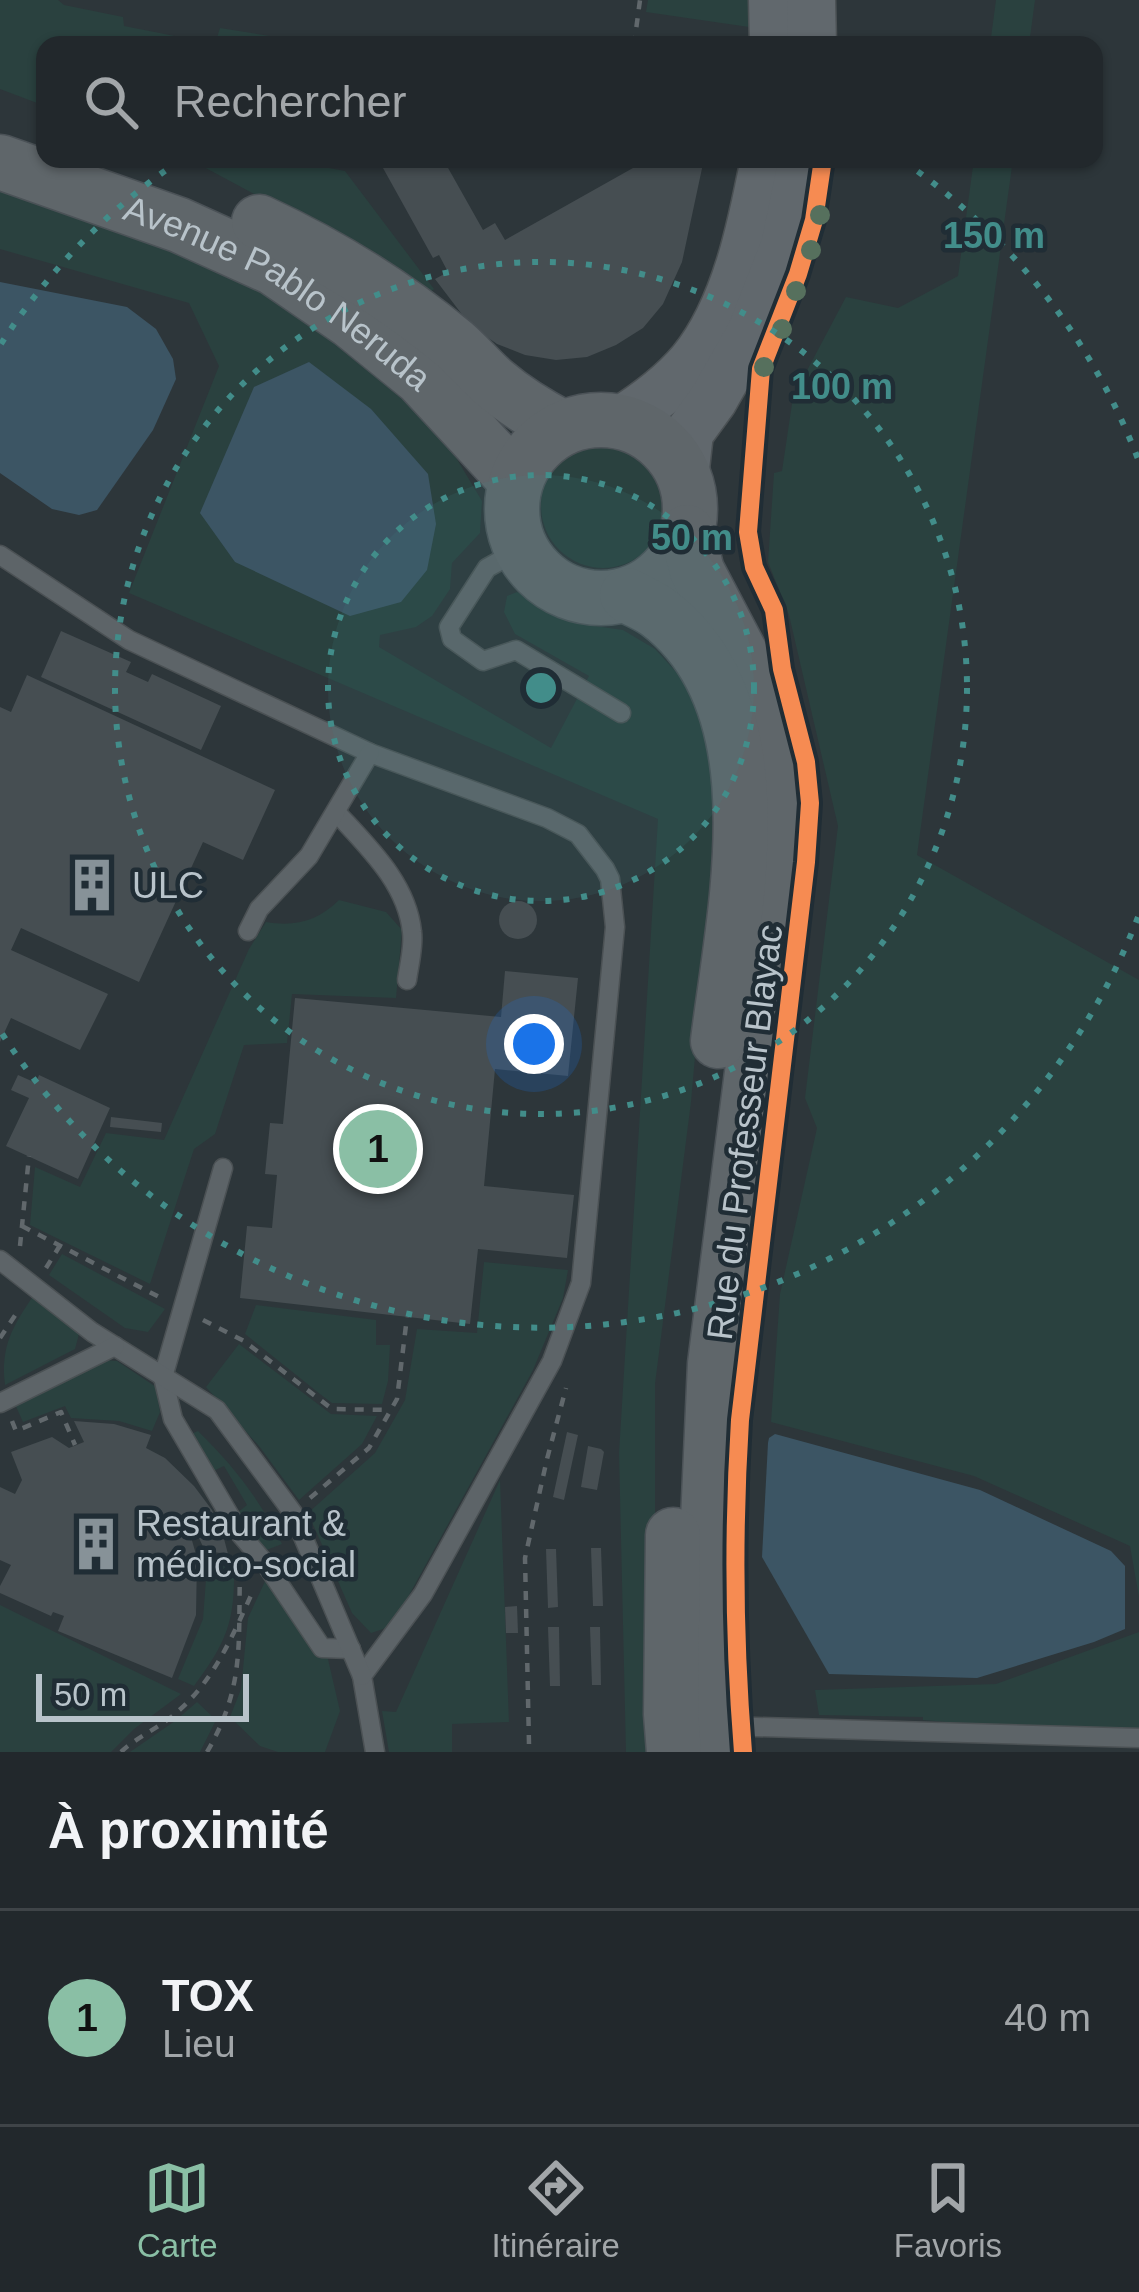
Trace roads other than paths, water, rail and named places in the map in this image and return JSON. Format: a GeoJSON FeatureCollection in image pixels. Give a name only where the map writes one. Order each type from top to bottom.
{"type":"FeatureCollection","features":[{"type":"Feature","properties":{"kind":"main road"},"geometry":{"type":"LineString","coordinates":[[773,0],[774,36]]}},
{"type":"Feature","properties":{"kind":"main road"},"geometry":{"type":"LineString","coordinates":[[811,0],[812,36]]}},
{"type":"Feature","properties":{"kind":"main road"},"geometry":{"type":"LineString","coordinates":[[0,124],[36,137]]}},
{"type":"Feature","properties":{"kind":"main road","name":"Avenue Pablo Neruda"},"geometry":{"type":"LineString","coordinates":[[0,163],[179,225],[274,268],[352,321],[421,378],[516,481]]}},
{"type":"Feature","properties":{"kind":"main road","name":"Avenue Pablo Neruda"},"geometry":{"type":"LineString","coordinates":[[126,168],[191,191],[287,235],[376,286],[532,412],[563,428]]}},
{"type":"Feature","properties":{"kind":"main road"},"geometry":{"type":"LineString","coordinates":[[619,422],[670,385],[708,337],[749,239],[763,168]]}},
{"type":"Feature","properties":{"kind":"main road"},"geometry":{"type":"LineString","coordinates":[[684,477],[689,433],[751,333],[785,245],[801,168]]}},
{"type":"Feature","properties":{"kind":"main road"},"geometry":{"type":"LineString","coordinates":[[581,422],[619,422],[659,441],[674,458],[690,505],[687,532],[666,572],[647,586],[627,596],[577,596],[554,586],[521,549],[513,527],[516,481],[542,441],[563,428],[581,422]]}},
{"type":"Feature","properties":{"kind":"main road","name":"Rue du Professeur Blayac"},"geometry":{"type":"LineString","coordinates":[[687,532],[697,571],[748,668],[778,751],[784,821],[715,1364],[703,1743]]}},
{"type":"Feature","properties":{"kind":"main road","name":"Rue du Professeur Blayac"},"geometry":{"type":"LineString","coordinates":[[627,596],[658,613],[690,644],[715,686],[731,731],[742,793],[741,848],[674,1420],[671,1714],[703,1743]]}},
{"type":"Feature","properties":{"kind":"lane"},"geometry":{"type":"LineString","coordinates":[[521,549],[487,568],[449,627],[452,639],[483,661],[516,650],[620,712]]}},
{"type":"Feature","properties":{"kind":"lane"},"geometry":{"type":"LineString","coordinates":[[0,555],[129,640],[370,753],[526,810],[578,835],[610,879],[615,927],[581,1283],[552,1361],[445,1556],[362,1676]]}},
{"type":"Feature","properties":{"kind":"lane"},"geometry":{"type":"LineString","coordinates":[[248,931],[259,909],[310,856],[370,753]]}},
{"type":"Feature","properties":{"kind":"lane"},"geometry":{"type":"LineString","coordinates":[[336,812],[405,897],[413,936],[407,980]]}},
{"type":"Feature","properties":{"kind":"lane"},"geometry":{"type":"LineString","coordinates":[[223,1168],[163,1377],[173,1419],[241,1535],[322,1648],[350,1649]]}},
{"type":"Feature","properties":{"kind":"lane"},"geometry":{"type":"LineString","coordinates":[[0,1260],[92,1332],[217,1411],[293,1513],[362,1676],[374,1751]]}},
{"type":"Feature","properties":{"kind":"lane"},"geometry":{"type":"LineString","coordinates":[[3,1401],[115,1346]]}},
{"type":"Feature","properties":{"kind":"lane"},"geometry":{"type":"LineString","coordinates":[[703,1743],[741,1729],[1134,1743]]}},
{"type":"Feature","properties":{"kind":"water"},"geometry":{"type":"Polygon","coordinates":[[[0,282],[127,307],[156,329],[173,359],[176,379],[153,430],[97,510],[79,515],[52,509],[0,473],[0,282]]]}},
{"type":"Feature","properties":{"kind":"water"},"geometry":{"type":"Polygon","coordinates":[[[309,362],[371,409],[428,474],[436,524],[427,570],[401,602],[350,616],[235,562],[200,513],[254,387],[309,362]]]}},
{"type":"Feature","properties":{"kind":"water"},"geometry":{"type":"Polygon","coordinates":[[[775,1434],[980,1490],[1111,1551],[1125,1566],[1125,1629],[977,1678],[829,1674],[762,1557],[768,1443],[775,1434]]]}},
{"type":"Feature","properties":{"kind":"place","name":"ULC"},"geometry":{"type":"Point","coordinates":[92,885]}},
{"type":"Feature","properties":{"kind":"place","name":"TOX"},"geometry":{"type":"Point","coordinates":[378,1149]}},
{"type":"Feature","properties":{"kind":"place","name":"Restaurant & médico-social"},"geometry":{"type":"Point","coordinates":[96,1544]}}]}
